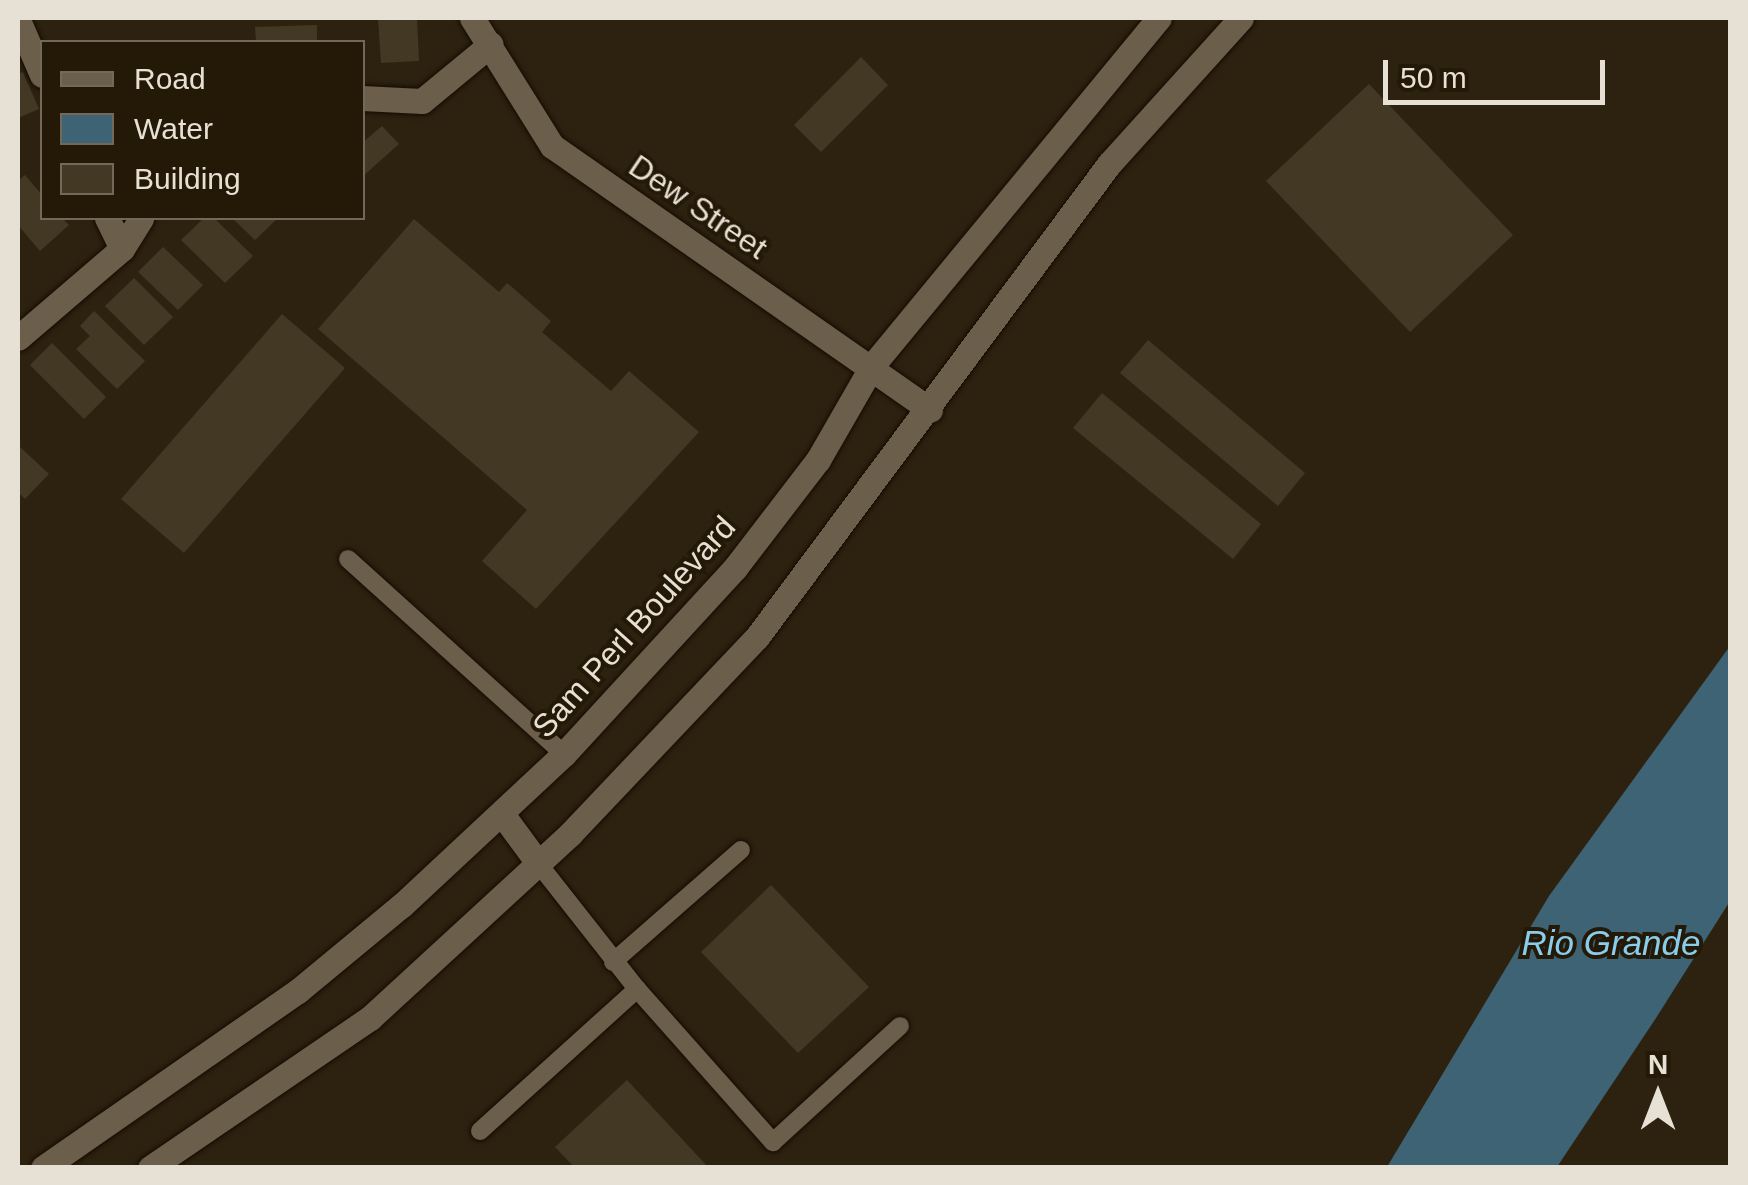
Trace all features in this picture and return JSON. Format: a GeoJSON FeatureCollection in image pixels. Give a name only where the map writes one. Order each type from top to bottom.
{"type":"FeatureCollection","features":[{"type":"Feature","properties":{"kind":"main road","name":"Dew Street"},"geometry":{"type":"LineString","coordinates":[[472,18],[552,146],[930,410]]}},
{"type":"Feature","properties":{"kind":"main road","name":"Sam Perl Boulevard"},"geometry":{"type":"LineString","coordinates":[[43,1168],[298,991],[502,814],[564,754],[735,568],[818,460],[872,366],[1159,18]]}},
{"type":"Feature","properties":{"kind":"main road"},"geometry":{"type":"LineString","coordinates":[[150,1168],[370,1018],[538,863],[757,636],[930,410],[1110,164],[1241,18]]}},
{"type":"Feature","properties":{"kind":"main road"},"geometry":{"type":"LineString","coordinates":[[18,20],[40,70]]}},
{"type":"Feature","properties":{"kind":"main road"},"geometry":{"type":"LineString","coordinates":[[365,98],[422,101],[490,44]]}},
{"type":"Feature","properties":{"kind":"main road"},"geometry":{"type":"LineString","coordinates":[[108,220],[122,249]]}},
{"type":"Feature","properties":{"kind":"main road"},"geometry":{"type":"LineString","coordinates":[[18,338],[122,249],[141,220]]}},
{"type":"Feature","properties":{"kind":"main road"},"geometry":{"type":"LineString","coordinates":[[502,814],[538,863]]}},
{"type":"Feature","properties":{"kind":"lane"},"geometry":{"type":"LineString","coordinates":[[348,558],[564,754]]}},
{"type":"Feature","properties":{"kind":"lane"},"geometry":{"type":"LineString","coordinates":[[612,962],[741,850]]}},
{"type":"Feature","properties":{"kind":"lane"},"geometry":{"type":"LineString","coordinates":[[538,863],[612,962],[773,1142],[900,1026]]}},
{"type":"Feature","properties":{"kind":"lane"},"geometry":{"type":"LineString","coordinates":[[480,1132],[637,989]]}},
{"type":"Feature","properties":{"kind":"water","name":"Rio Grande"},"geometry":{"type":"Polygon","coordinates":[[[1730,646],[1730,901],[1656,1018],[1557,1167],[1387,1167],[1549,896],[1730,646]]]}},
{"type":"Feature","properties":{"kind":"building"},"geometry":{"type":"Polygon","coordinates":[[[378,18],[417,18],[419,61],[381,63],[378,18]]]}},
{"type":"Feature","properties":{"kind":"building"},"geometry":{"type":"Polygon","coordinates":[[[317,25],[317,40],[256,40],[255,27],[317,25]]]}},
{"type":"Feature","properties":{"kind":"building"},"geometry":{"type":"Polygon","coordinates":[[[861,57],[888,85],[821,152],[794,125],[861,57]]]}},
{"type":"Feature","properties":{"kind":"building"},"geometry":{"type":"Polygon","coordinates":[[[23,72],[39,109],[18,118],[18,74],[23,72]]]}},
{"type":"Feature","properties":{"kind":"building"},"geometry":{"type":"Polygon","coordinates":[[[1369,84],[1513,235],[1410,332],[1266,181],[1369,84]]]}},
{"type":"Feature","properties":{"kind":"building"},"geometry":{"type":"Polygon","coordinates":[[[382,126],[399,144],[365,174],[365,140],[382,126]]]}},
{"type":"Feature","properties":{"kind":"building"},"geometry":{"type":"Polygon","coordinates":[[[25,175],[40,193],[40,220],[64,220],[69,225],[40,251],[18,225],[18,181],[25,175]]]}},
{"type":"Feature","properties":{"kind":"building"},"geometry":{"type":"Polygon","coordinates":[[[414,219],[499,292],[507,283],[551,321],[542,332],[611,391],[629,371],[699,432],[536,609],[482,561],[527,510],[318,329],[414,219]]]}},
{"type":"Feature","properties":{"kind":"building"},"geometry":{"type":"Polygon","coordinates":[[[202,220],[216,220],[253,256],[225,283],[181,240],[202,220]]]}},
{"type":"Feature","properties":{"kind":"building"},"geometry":{"type":"Polygon","coordinates":[[[234,220],[276,220],[255,240],[234,220]]]}},
{"type":"Feature","properties":{"kind":"building"},"geometry":{"type":"Polygon","coordinates":[[[163,247],[203,285],[178,310],[138,272],[163,247]]]}},
{"type":"Feature","properties":{"kind":"building"},"geometry":{"type":"Polygon","coordinates":[[[134,278],[173,317],[144,345],[105,306],[134,278]]]}},
{"type":"Feature","properties":{"kind":"building"},"geometry":{"type":"Polygon","coordinates":[[[94,311],[145,361],[117,389],[76,349],[90,336],[80,326],[94,311]]]}},
{"type":"Feature","properties":{"kind":"building"},"geometry":{"type":"Polygon","coordinates":[[[282,314],[345,368],[184,553],[121,499],[282,314]]]}},
{"type":"Feature","properties":{"kind":"building"},"geometry":{"type":"Polygon","coordinates":[[[1148,340],[1305,473],[1278,506],[1120,373],[1148,340]]]}},
{"type":"Feature","properties":{"kind":"building"},"geometry":{"type":"Polygon","coordinates":[[[52,343],[106,397],[84,419],[30,365],[52,343]]]}},
{"type":"Feature","properties":{"kind":"building"},"geometry":{"type":"Polygon","coordinates":[[[1102,393],[1261,524],[1233,559],[1073,428],[1102,393]]]}},
{"type":"Feature","properties":{"kind":"building"},"geometry":{"type":"Polygon","coordinates":[[[18,445],[49,474],[25,499],[18,492],[18,445]]]}},
{"type":"Feature","properties":{"kind":"building"},"geometry":{"type":"Polygon","coordinates":[[[771,885],[869,987],[798,1053],[701,952],[771,885]]]}},
{"type":"Feature","properties":{"kind":"building"},"geometry":{"type":"Polygon","coordinates":[[[627,1080],[709,1168],[575,1168],[555,1147],[627,1080]]]}}]}
